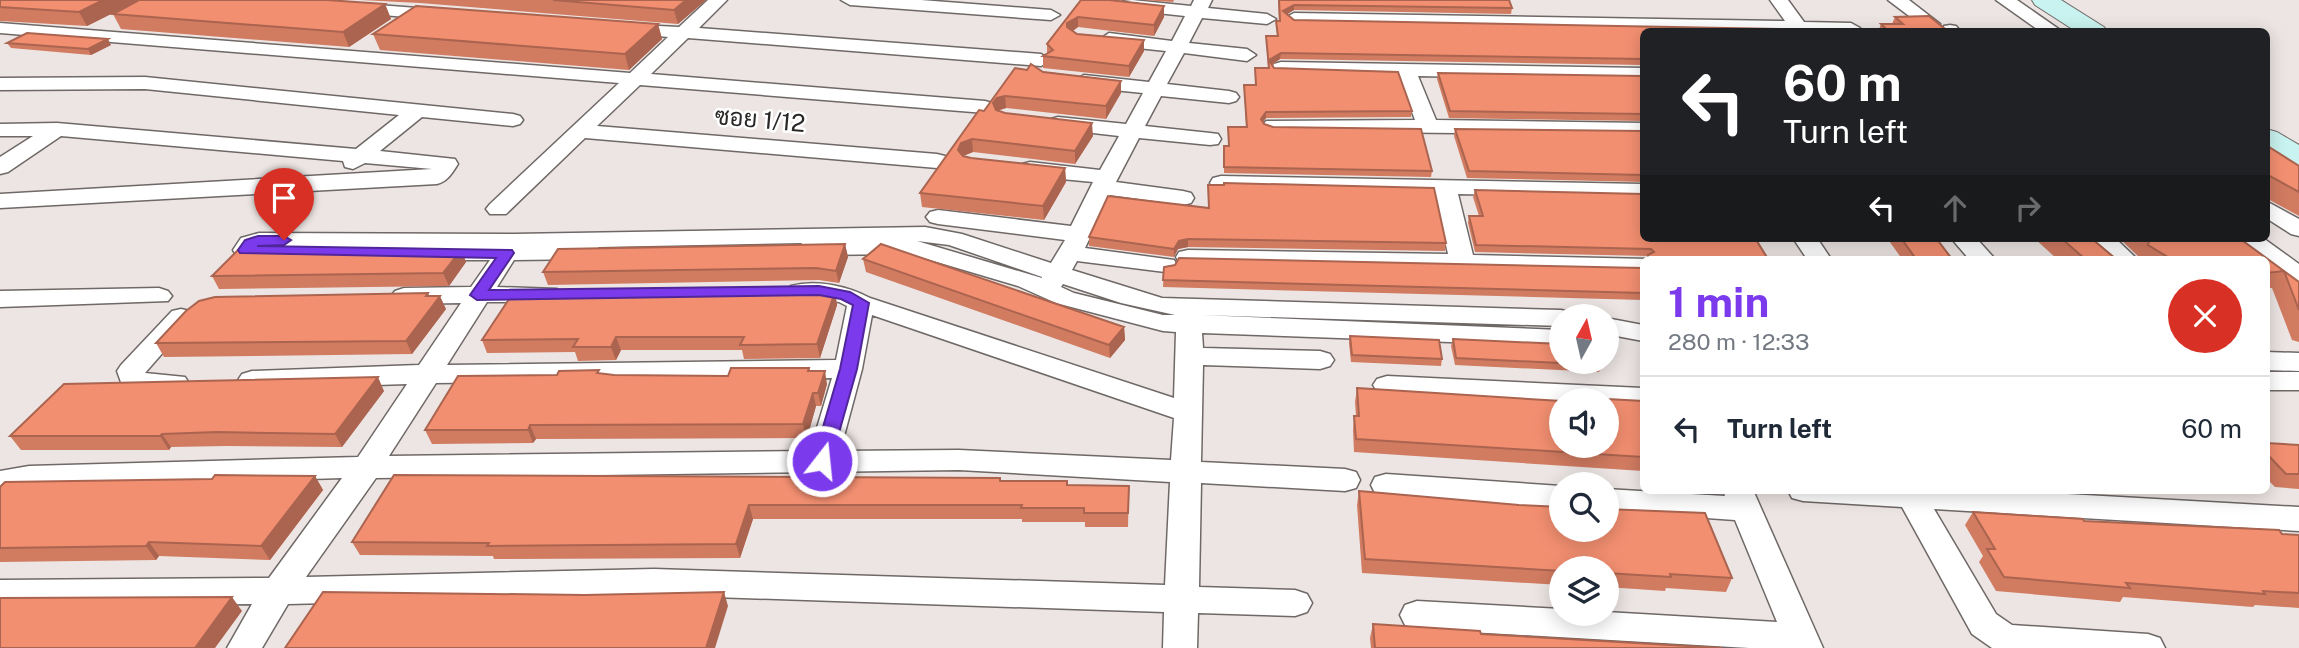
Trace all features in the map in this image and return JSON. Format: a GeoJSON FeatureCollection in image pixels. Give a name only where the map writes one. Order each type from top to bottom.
{"type":"FeatureCollection","features":[{"type":"Feature","properties":{"kind":"main road"},"geometry":{"type":"LineString","coordinates":[[2044,0],[2089,28]]}},
{"type":"Feature","properties":{"kind":"main road"},"geometry":{"type":"LineString","coordinates":[[2270,140],[2299,158]]}},
{"type":"Feature","properties":{"kind":"street"},"geometry":{"type":"LineString","coordinates":[[396,27],[436,0]]}},
{"type":"Feature","properties":{"kind":"street"},"geometry":{"type":"LineString","coordinates":[[498,209],[718,0]]}},
{"type":"Feature","properties":{"kind":"street"},"geometry":{"type":"LineString","coordinates":[[850,0],[1051,15]]}},
{"type":"Feature","properties":{"kind":"street"},"geometry":{"type":"LineString","coordinates":[[1523,0],[1534,21]]}},
{"type":"Feature","properties":{"kind":"street"},"geometry":{"type":"LineString","coordinates":[[1779,0],[1799,28]]}},
{"type":"Feature","properties":{"kind":"street"},"geometry":{"type":"LineString","coordinates":[[1897,0],[1931,24]]}},
{"type":"Feature","properties":{"kind":"street"},"geometry":{"type":"LineString","coordinates":[[2005,0],[2048,28]]}},
{"type":"Feature","properties":{"kind":"street"},"geometry":{"type":"LineString","coordinates":[[1110,3],[1200,6],[1267,19]]}},
{"type":"Feature","properties":{"kind":"street"},"geometry":{"type":"LineString","coordinates":[[1200,6],[1063,263],[1065,298],[1163,323],[1189,315],[1549,318]]}},
{"type":"Feature","properties":{"kind":"street"},"geometry":{"type":"LineString","coordinates":[[337,7],[457,16]]}},
{"type":"Feature","properties":{"kind":"street"},"geometry":{"type":"LineString","coordinates":[[1639,8],[1652,23]]}},
{"type":"Feature","properties":{"kind":"street"},"geometry":{"type":"LineString","coordinates":[[91,35],[124,18]]}},
{"type":"Feature","properties":{"kind":"street"},"geometry":{"type":"LineString","coordinates":[[1294,18],[1652,23],[1775,28]]}},
{"type":"Feature","properties":{"kind":"street"},"geometry":{"type":"LineString","coordinates":[[603,26],[1041,60]]}},
{"type":"Feature","properties":{"kind":"street"},"geometry":{"type":"LineString","coordinates":[[0,28],[985,107]]}},
{"type":"Feature","properties":{"kind":"street"},"geometry":{"type":"LineString","coordinates":[[1090,37],[1247,55]]}},
{"type":"Feature","properties":{"kind":"street"},"geometry":{"type":"LineString","coordinates":[[354,56],[375,42]]}},
{"type":"Feature","properties":{"kind":"street"},"geometry":{"type":"LineString","coordinates":[[1281,68],[1640,74]]}},
{"type":"Feature","properties":{"kind":"street"},"geometry":{"type":"LineString","coordinates":[[1406,69],[1427,125]]}},
{"type":"Feature","properties":{"kind":"street"},"geometry":{"type":"LineString","coordinates":[[1058,78],[1229,97]]}},
{"type":"Feature","properties":{"kind":"street"},"geometry":{"type":"LineString","coordinates":[[0,84],[145,83],[513,120]]}},
{"type":"Feature","properties":{"kind":"street"},"geometry":{"type":"LineString","coordinates":[[327,183],[417,111]]}},
{"type":"Feature","properties":{"kind":"street"},"geometry":{"type":"LineString","coordinates":[[1032,120],[1210,139]]}},
{"type":"Feature","properties":{"kind":"street"},"geometry":{"type":"LineString","coordinates":[[1273,125],[1640,130]]}},
{"type":"Feature","properties":{"kind":"street"},"geometry":{"type":"LineString","coordinates":[[0,167],[57,129]]}},
{"type":"Feature","properties":{"kind":"street"},"geometry":{"type":"LineString","coordinates":[[0,130],[57,129],[447,164],[437,177],[0,201]]}},
{"type":"Feature","properties":{"kind":"street","name":"ซอย 1/12"},"geometry":{"type":"LineString","coordinates":[[578,131],[937,161]]}},
{"type":"Feature","properties":{"kind":"street"},"geometry":{"type":"LineString","coordinates":[[1013,167],[1183,198]]}},
{"type":"Feature","properties":{"kind":"street"},"geometry":{"type":"LineString","coordinates":[[1221,183],[1640,191]]}},
{"type":"Feature","properties":{"kind":"street"},"geometry":{"type":"LineString","coordinates":[[1445,188],[1462,261]]}},
{"type":"Feature","properties":{"kind":"street"},"geometry":{"type":"LineString","coordinates":[[2270,211],[2299,229]]}},
{"type":"Feature","properties":{"kind":"street"},"geometry":{"type":"LineString","coordinates":[[938,217],[1063,263],[1165,265]]}},
{"type":"Feature","properties":{"kind":"street"},"geometry":{"type":"LineString","coordinates":[[510,247],[258,240],[250,243],[245,250],[896,246],[929,251],[1027,281],[1063,263]]}},
{"type":"Feature","properties":{"kind":"street"},"geometry":{"type":"LineString","coordinates":[[1968,242],[1980,256]]}},
{"type":"Feature","properties":{"kind":"street"},"geometry":{"type":"LineString","coordinates":[[2105,242],[2121,256]]}},
{"type":"Feature","properties":{"kind":"street"},"geometry":{"type":"LineString","coordinates":[[2253,242],[2299,275]]}},
{"type":"Feature","properties":{"kind":"street"},"geometry":{"type":"LineString","coordinates":[[244,648],[278,591],[366,467],[510,247]]}},
{"type":"Feature","properties":{"kind":"street"},"geometry":{"type":"LineString","coordinates":[[1188,257],[1640,265]]}},
{"type":"Feature","properties":{"kind":"street"},"geometry":{"type":"LineString","coordinates":[[778,291],[819,291],[845,295],[861,303],[1187,412]]}},
{"type":"Feature","properties":{"kind":"street"},"geometry":{"type":"LineString","coordinates":[[383,297],[573,294]]}},
{"type":"Feature","properties":{"kind":"street"},"geometry":{"type":"LineString","coordinates":[[0,299],[159,296]]}},
{"type":"Feature","properties":{"kind":"street"},"geometry":{"type":"LineString","coordinates":[[204,382],[148,384],[132,379],[131,370],[183,316],[196,306],[209,303]]}},
{"type":"Feature","properties":{"kind":"street"},"geometry":{"type":"LineString","coordinates":[[822,461],[849,369],[861,303]]}},
{"type":"Feature","properties":{"kind":"street"},"geometry":{"type":"LineString","coordinates":[[1189,315],[1549,337]]}},
{"type":"Feature","properties":{"kind":"street"},"geometry":{"type":"LineString","coordinates":[[1180,648],[1190,356],[1189,315]]}},
{"type":"Feature","properties":{"kind":"street"},"geometry":{"type":"LineString","coordinates":[[1619,328],[1640,332]]}},
{"type":"Feature","properties":{"kind":"street"},"geometry":{"type":"LineString","coordinates":[[1619,346],[1640,349]]}},
{"type":"Feature","properties":{"kind":"street"},"geometry":{"type":"LineString","coordinates":[[1190,356],[1320,360]]}},
{"type":"Feature","properties":{"kind":"street"},"geometry":{"type":"LineString","coordinates":[[2270,362],[2299,362]]}},
{"type":"Feature","properties":{"kind":"street"},"geometry":{"type":"LineString","coordinates":[[232,381],[428,374],[849,369]]}},
{"type":"Feature","properties":{"kind":"street"},"geometry":{"type":"LineString","coordinates":[[2270,380],[2299,381]]}},
{"type":"Feature","properties":{"kind":"street"},"geometry":{"type":"LineString","coordinates":[[1387,385],[1640,397]]}},
{"type":"Feature","properties":{"kind":"street"},"geometry":{"type":"LineString","coordinates":[[0,483],[8,479],[29,477],[366,467],[959,460],[1345,480]]}},
{"type":"Feature","properties":{"kind":"street"},"geometry":{"type":"LineString","coordinates":[[1386,485],[1549,496]]}},
{"type":"Feature","properties":{"kind":"street"},"geometry":{"type":"LineString","coordinates":[[1875,494],[2299,519]]}},
{"type":"Feature","properties":{"kind":"street"},"geometry":{"type":"LineString","coordinates":[[1911,496],[1984,624],[2004,638],[2148,648]]}},
{"type":"Feature","properties":{"kind":"street"},"geometry":{"type":"LineString","coordinates":[[1417,615],[1804,643],[1742,499],[1619,500]]}},
{"type":"Feature","properties":{"kind":"street"},"geometry":{"type":"LineString","coordinates":[[0,593],[278,591],[654,582],[1295,603]]}},
{"type":"Feature","properties":{"kind":"building"},"geometry":{"type":"Polygon","coordinates":[[[0,0],[103,0],[79,12],[0,7],[0,0]]]}},
{"type":"Feature","properties":{"kind":"building"},"geometry":{"type":"Polygon","coordinates":[[[139,0],[327,0],[385,4],[343,32],[113,14],[139,0]]]}},
{"type":"Feature","properties":{"kind":"building"},"geometry":{"type":"Polygon","coordinates":[[[553,0],[686,0],[674,10],[553,0]]]}},
{"type":"Feature","properties":{"kind":"building"},"geometry":{"type":"Polygon","coordinates":[[[1081,0],[1164,6],[1154,25],[1078,17],[1067,23],[1067,27],[1077,34],[1144,40],[1129,66],[1043,56],[1053,50],[1047,44],[1081,0]]]}},
{"type":"Feature","properties":{"kind":"building"},"geometry":{"type":"Polygon","coordinates":[[[1279,0],[1509,0],[1512,8],[1294,5],[1283,11],[1294,20],[1729,28],[1640,28],[1640,59],[1281,53],[1269,60],[1274,68],[1398,72],[1412,111],[1266,112],[1261,119],[1264,124],[1273,127],[1421,129],[1432,171],[1224,167],[1224,146],[1229,146],[1228,127],[1247,127],[1244,85],[1256,85],[1255,68],[1269,68],[1266,36],[1278,36],[1276,21],[1280,21],[1279,0]]]}},
{"type":"Feature","properties":{"kind":"building"},"geometry":{"type":"Polygon","coordinates":[[[416,6],[658,24],[625,54],[373,34],[416,6]]]}},
{"type":"Feature","properties":{"kind":"building"},"geometry":{"type":"Polygon","coordinates":[[[1929,16],[1944,28],[1885,28],[1881,24],[1903,24],[1895,17],[1929,16]]]}},
{"type":"Feature","properties":{"kind":"building"},"geometry":{"type":"Polygon","coordinates":[[[27,33],[108,39],[88,49],[7,43],[27,33]]]}},
{"type":"Feature","properties":{"kind":"building"},"geometry":{"type":"Polygon","coordinates":[[[1031,64],[1043,72],[1121,81],[1106,106],[1005,96],[997,98],[993,103],[996,110],[1005,113],[1092,123],[1075,151],[972,139],[961,143],[958,150],[963,156],[971,158],[1065,168],[1043,206],[920,193],[979,110],[984,111],[1015,68],[1027,70],[1031,64]]]}},
{"type":"Feature","properties":{"kind":"building"},"geometry":{"type":"Polygon","coordinates":[[[1438,73],[1640,76],[1640,114],[1450,111],[1438,73]]]}},
{"type":"Feature","properties":{"kind":"building"},"geometry":{"type":"Polygon","coordinates":[[[1455,129],[1640,131],[1640,175],[1469,171],[1455,129]]]}},
{"type":"Feature","properties":{"kind":"building"},"geometry":{"type":"Polygon","coordinates":[[[2270,148],[2299,166],[2299,192],[2270,176],[2270,148]]]}},
{"type":"Feature","properties":{"kind":"building"},"geometry":{"type":"Polygon","coordinates":[[[1224,183],[1434,188],[1446,243],[1188,239],[1179,241],[1174,249],[1089,237],[1108,196],[1209,208],[1208,185],[1224,183]]]}},
{"type":"Feature","properties":{"kind":"building"},"geometry":{"type":"Polygon","coordinates":[[[1475,190],[1640,194],[1640,242],[1757,242],[1766,256],[1648,256],[1654,252],[1651,249],[1476,245],[1469,216],[1483,216],[1475,190]]]}},
{"type":"Feature","properties":{"kind":"building"},"geometry":{"type":"Polygon","coordinates":[[[1904,242],[1939,242],[1950,256],[1914,256],[1904,242]]]}},
{"type":"Feature","properties":{"kind":"building"},"geometry":{"type":"Polygon","coordinates":[[[2066,242],[2096,242],[2112,256],[2082,256],[2066,242]]]}},
{"type":"Feature","properties":{"kind":"building"},"geometry":{"type":"Polygon","coordinates":[[[2149,242],[2244,242],[2264,256],[2166,256],[2148,245],[2149,242]]]}},
{"type":"Feature","properties":{"kind":"building"},"geometry":{"type":"Polygon","coordinates":[[[845,244],[836,271],[816,268],[543,272],[558,249],[845,244]]]}},
{"type":"Feature","properties":{"kind":"building"},"geometry":{"type":"Polygon","coordinates":[[[881,244],[1124,327],[1109,345],[863,259],[881,244]]]}},
{"type":"Feature","properties":{"kind":"building"},"geometry":{"type":"Polygon","coordinates":[[[239,249],[461,250],[443,273],[212,276],[239,249]]]}},
{"type":"Feature","properties":{"kind":"building"},"geometry":{"type":"Polygon","coordinates":[[[1179,258],[1640,268],[1640,293],[1163,280],[1164,267],[1175,265],[1179,258]]]}},
{"type":"Feature","properties":{"kind":"building"},"geometry":{"type":"Polygon","coordinates":[[[2270,261],[2284,271],[2270,273],[2270,261]]]}},
{"type":"Feature","properties":{"kind":"building"},"geometry":{"type":"Polygon","coordinates":[[[2284,271],[2299,282],[2299,310],[2284,271]]]}},
{"type":"Feature","properties":{"kind":"building"},"geometry":{"type":"Polygon","coordinates":[[[816,289],[835,292],[817,344],[740,345],[744,337],[616,337],[611,347],[573,347],[578,339],[482,340],[513,293],[816,289]]]}},
{"type":"Feature","properties":{"kind":"building"},"geometry":{"type":"Polygon","coordinates":[[[428,293],[426,296],[440,296],[406,341],[156,343],[186,311],[199,301],[215,297],[428,293]]]}},
{"type":"Feature","properties":{"kind":"building"},"geometry":{"type":"Polygon","coordinates":[[[1350,336],[1439,340],[1442,359],[1352,355],[1350,336]]]}},
{"type":"Feature","properties":{"kind":"building"},"geometry":{"type":"Polygon","coordinates":[[[1453,339],[1549,343],[1549,362],[1456,358],[1453,339]]]}},
{"type":"Feature","properties":{"kind":"building"},"geometry":{"type":"Polygon","coordinates":[[[731,368],[809,368],[808,371],[825,371],[818,393],[813,393],[803,424],[530,425],[528,430],[425,430],[458,376],[557,375],[559,371],[599,370],[597,373],[614,375],[728,376],[731,368]]]}},
{"type":"Feature","properties":{"kind":"building"},"geometry":{"type":"Polygon","coordinates":[[[378,377],[335,434],[217,432],[160,436],[10,436],[64,384],[378,377]]]}},
{"type":"Feature","properties":{"kind":"building"},"geometry":{"type":"Polygon","coordinates":[[[1357,388],[1549,400],[1549,451],[1356,439],[1354,416],[1359,416],[1357,388]]]}},
{"type":"Feature","properties":{"kind":"building"},"geometry":{"type":"Polygon","coordinates":[[[1619,400],[1640,401],[1640,457],[1619,455],[1619,400]]]}},
{"type":"Feature","properties":{"kind":"building"},"geometry":{"type":"Polygon","coordinates":[[[2270,443],[2299,445],[2299,474],[2286,474],[2270,457],[2270,443]]]}},
{"type":"Feature","properties":{"kind":"building"},"geometry":{"type":"Polygon","coordinates":[[[215,475],[315,476],[261,546],[149,542],[146,546],[0,548],[0,487],[5,482],[212,479],[215,475]]]}},
{"type":"Feature","properties":{"kind":"building"},"geometry":{"type":"Polygon","coordinates":[[[394,475],[1000,478],[1000,481],[1067,481],[1067,485],[1129,486],[1128,513],[1084,513],[1084,508],[1021,508],[1022,505],[749,505],[736,544],[487,546],[489,543],[352,542],[394,475]]]}},
{"type":"Feature","properties":{"kind":"building"},"geometry":{"type":"Polygon","coordinates":[[[1359,491],[1549,506],[1549,542],[1619,542],[1619,510],[1705,513],[1732,578],[1619,574],[1619,556],[1549,556],[1549,570],[1365,559],[1359,491]]]}},
{"type":"Feature","properties":{"kind":"building"},"geometry":{"type":"Polygon","coordinates":[[[1973,512],[2084,521],[2279,530],[2282,534],[2299,535],[2299,593],[2263,591],[2265,594],[2126,583],[2130,588],[2004,577],[1987,549],[1995,549],[1973,512]]]}},
{"type":"Feature","properties":{"kind":"building"},"geometry":{"type":"Polygon","coordinates":[[[323,592],[585,595],[724,592],[706,648],[285,648],[323,592]]]}},
{"type":"Feature","properties":{"kind":"building"},"geometry":{"type":"Polygon","coordinates":[[[232,597],[195,648],[0,648],[0,598],[232,597]]]}},
{"type":"Feature","properties":{"kind":"building"},"geometry":{"type":"Polygon","coordinates":[[[1373,624],[1480,631],[1481,634],[1722,648],[1375,648],[1373,624]]]}},
{"type":"Feature","properties":{"kind":"route"},"geometry":{"type":"LineString","coordinates":[[284,240],[258,240],[250,243],[245,250],[507,253],[477,295],[819,291],[845,295],[861,303],[849,369],[822,461]]}}]}
